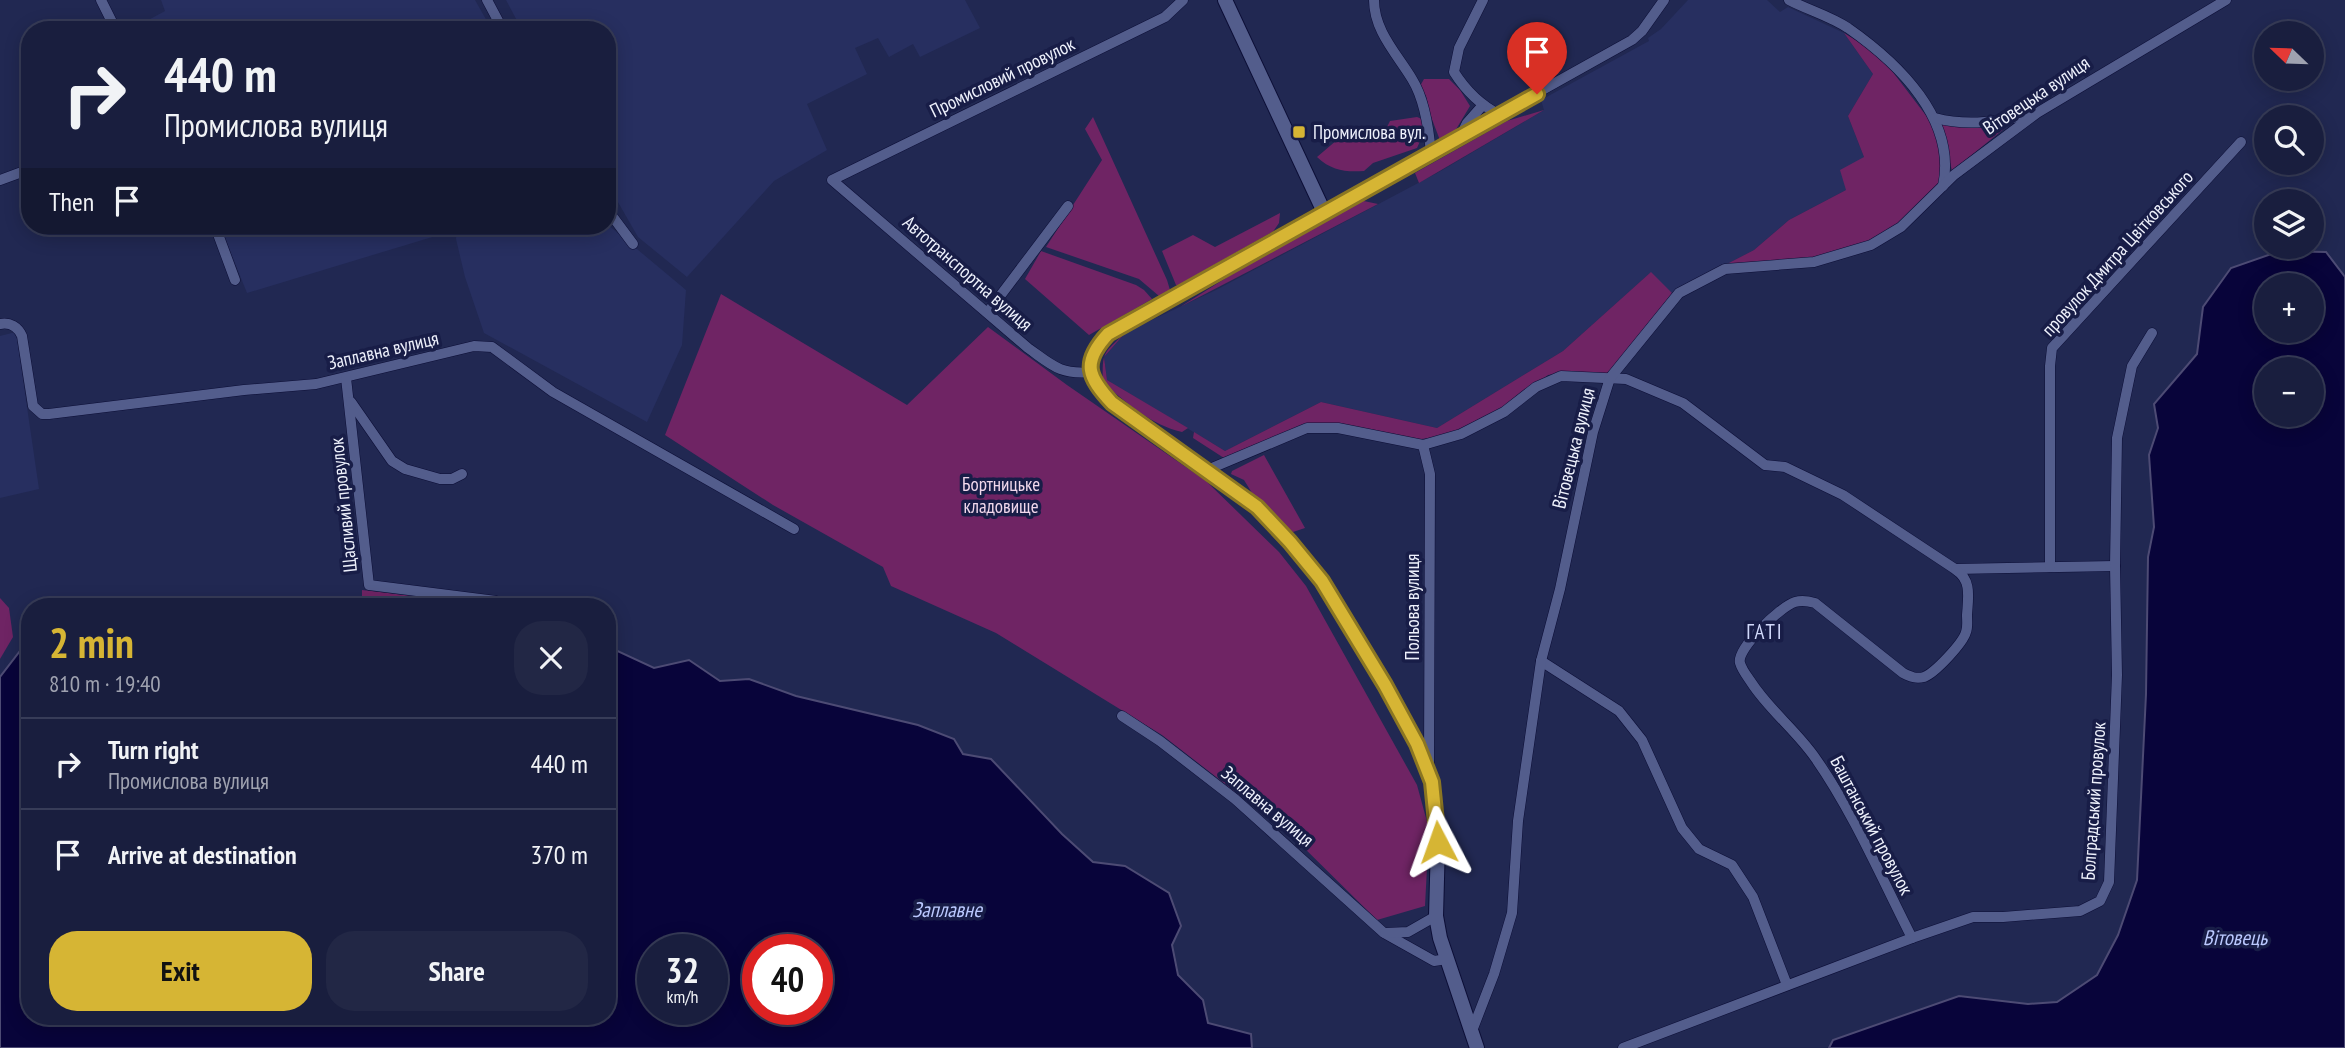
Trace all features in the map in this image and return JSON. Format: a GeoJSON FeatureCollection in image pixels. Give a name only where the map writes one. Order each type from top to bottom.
{"type":"FeatureCollection","features":[{"type":"Feature","properties":{"kind":"street"},"geometry":{"type":"LineString","coordinates":[[101,0],[112,21]]}},
{"type":"Feature","properties":{"kind":"street"},"geometry":{"type":"LineString","coordinates":[[486,0],[498,21]]}},
{"type":"Feature","properties":{"kind":"street","name":"Промисловий провулок"},"geometry":{"type":"LineString","coordinates":[[832,180],[1165,17],[1183,0]]}},
{"type":"Feature","properties":{"kind":"street"},"geometry":{"type":"LineString","coordinates":[[1225,0],[1324,212]]}},
{"type":"Feature","properties":{"kind":"street"},"geometry":{"type":"LineString","coordinates":[[1374,0],[1380,30],[1402,67],[1413,79],[1418,92],[1429,128],[1431,154]]}},
{"type":"Feature","properties":{"kind":"street"},"geometry":{"type":"LineString","coordinates":[[1483,0],[1459,48],[1454,72],[1461,84],[1482,106],[1500,115]]}},
{"type":"Feature","properties":{"kind":"street"},"geometry":{"type":"LineString","coordinates":[[1477,1048],[1447,960],[1436,916],[1438,842],[1436,808],[1429,771],[1385,685],[1322,581],[1290,542],[1257,507],[1112,403],[1094,383],[1092,360],[1097,347],[1108,334],[1632,40],[1642,31],[1664,0]]}},
{"type":"Feature","properties":{"kind":"street"},"geometry":{"type":"LineString","coordinates":[[1789,0],[1846,26],[1895,65],[1935,118],[1946,155],[1943,187]]}},
{"type":"Feature","properties":{"kind":"street","name":"Вітовецька вулиця"},"geometry":{"type":"LineString","coordinates":[[1472,1032],[1494,974],[1512,913],[1518,816],[1541,662],[1560,589],[1593,432],[1610,378],[1679,293],[1725,269],[1814,262],[1871,245],[1901,227],[1954,175],[2037,113],[2226,0]]}},
{"type":"Feature","properties":{"kind":"street"},"geometry":{"type":"LineString","coordinates":[[1460,138],[1467,123],[1482,106]]}},
{"type":"Feature","properties":{"kind":"street"},"geometry":{"type":"LineString","coordinates":[[1935,118],[1978,124],[2037,113]]}},
{"type":"Feature","properties":{"kind":"street","name":"провулок Дмитра Цвітковського"},"geometry":{"type":"LineString","coordinates":[[2050,567],[2052,348],[2241,142]]}},
{"type":"Feature","properties":{"kind":"street"},"geometry":{"type":"LineString","coordinates":[[0,180],[21,172]]}},
{"type":"Feature","properties":{"kind":"street","name":"Автотранспортна вулиця"},"geometry":{"type":"LineString","coordinates":[[832,180],[1028,348],[1054,366],[1072,374],[1091,372]]}},
{"type":"Feature","properties":{"kind":"street"},"geometry":{"type":"LineString","coordinates":[[988,312],[1068,206]]}},
{"type":"Feature","properties":{"kind":"street"},"geometry":{"type":"LineString","coordinates":[[616,221],[633,244]]}},
{"type":"Feature","properties":{"kind":"street"},"geometry":{"type":"LineString","coordinates":[[218,235],[235,280]]}},
{"type":"Feature","properties":{"kind":"street","name":"Заплавна вулиця"},"geometry":{"type":"LineString","coordinates":[[0,324],[8,323],[19,329],[33,406],[42,414],[244,390],[294,387],[346,378],[474,346],[492,347],[553,392],[794,529]]}},
{"type":"Feature","properties":{"kind":"street","name":"Болградський провулок"},"geometry":{"type":"LineString","coordinates":[[1623,1048],[1973,917],[2080,911],[2100,901],[2109,882],[2117,675],[2115,566],[2118,438],[2132,366],[2152,333]]}},
{"type":"Feature","properties":{"kind":"street"},"geometry":{"type":"LineString","coordinates":[[1207,470],[1307,428],[1338,428],[1423,445],[1461,434],[1504,412],[1536,387],[1561,376],[1626,379],[1683,403],[1765,466],[1785,467],[1843,495],[1955,569],[2115,566]]}},
{"type":"Feature","properties":{"kind":"street","name":"Щасливий провулок"},"geometry":{"type":"LineString","coordinates":[[346,378],[369,585],[472,598]]}},
{"type":"Feature","properties":{"kind":"street"},"geometry":{"type":"LineString","coordinates":[[349,399],[392,461],[405,469],[440,479],[452,479],[462,474]]}},
{"type":"Feature","properties":{"kind":"street","name":"Польова вулиця"},"geometry":{"type":"LineString","coordinates":[[1423,445],[1430,474],[1429,771]]}},
{"type":"Feature","properties":{"kind":"street","name":"Баштанський провулок"},"geometry":{"type":"LineString","coordinates":[[1912,938],[1842,802],[1815,757],[1763,701],[1741,666],[1739,658],[1743,649],[1782,608],[1806,600],[1815,603],[1903,674],[1914,678],[1931,674],[1962,641],[1966,632],[1969,592],[1962,574],[1955,569]]}},
{"type":"Feature","properties":{"kind":"street"},"geometry":{"type":"LineString","coordinates":[[1541,662],[1619,711],[1642,740],[1682,828],[1699,849],[1732,866],[1753,897],[1787,985]]}},
{"type":"Feature","properties":{"kind":"street","name":"Заплавна вулиця"},"geometry":{"type":"LineString","coordinates":[[1122,716],[1160,741],[1236,799],[1384,933],[1422,956],[1434,961],[1447,960]]}},
{"type":"Feature","properties":{"kind":"street"},"geometry":{"type":"LineString","coordinates":[[1384,933],[1408,932],[1436,916]]}},
{"type":"Feature","properties":{"kind":"shaded area"},"geometry":{"type":"Polygon","coordinates":[[[161,0],[475,0],[487,21],[147,21],[165,11],[161,0]]]}},
{"type":"Feature","properties":{"kind":"shaded area"},"geometry":{"type":"Polygon","coordinates":[[[506,0],[965,0],[980,28],[920,57],[913,44],[889,57],[878,38],[855,48],[867,74],[807,104],[827,150],[774,181],[687,277],[638,237],[616,199],[616,21],[517,21],[506,0]]]}},
{"type":"Feature","properties":{"kind":"shaded area"},"geometry":{"type":"Polygon","coordinates":[[[1688,0],[1767,0],[1780,12],[1788,7],[1844,33],[1873,74],[1848,116],[1864,157],[1846,190],[1789,220],[1754,250],[1672,293],[1650,273],[1563,351],[1437,428],[1321,402],[1225,451],[1107,380],[1104,357],[1126,332],[1216,290],[1439,172],[1544,110],[1541,100],[1649,41],[1648,38],[1661,29],[1688,0]]]}},
{"type":"Feature","properties":{"kind":"shaded area"},"geometry":{"type":"Polygon","coordinates":[[[616,232],[686,290],[682,345],[647,422],[484,333],[465,277],[456,235],[616,235],[616,232]]]}},
{"type":"Feature","properties":{"kind":"shaded area"},"geometry":{"type":"Polygon","coordinates":[[[224,235],[439,235],[247,293],[224,235]]]}},
{"type":"Feature","properties":{"kind":"shaded area"},"geometry":{"type":"Polygon","coordinates":[[[16,332],[39,489],[0,498],[0,336],[16,332]]]}},
{"type":"Feature","properties":{"kind":"green space"},"geometry":{"type":"Polygon","coordinates":[[[1844,33],[1867,47],[1889,67],[1934,126],[1939,147],[1941,178],[1937,187],[1904,221],[1863,245],[1813,258],[1725,265],[1754,250],[1789,220],[1846,190],[1840,170],[1864,157],[1848,116],[1873,74],[1844,33]]]}},
{"type":"Feature","properties":{"kind":"green space"},"geometry":{"type":"Polygon","coordinates":[[[1424,79],[1449,79],[1470,106],[1452,136],[1441,143],[1426,96],[1420,86],[1424,79]]]}},
{"type":"Feature","properties":{"kind":"green space"},"geometry":{"type":"Polygon","coordinates":[[[1544,110],[1419,183],[1415,173],[1507,121],[1544,110]]]}},
{"type":"Feature","properties":{"kind":"green space"},"geometry":{"type":"Polygon","coordinates":[[[1093,117],[1167,280],[1170,290],[1159,296],[1139,279],[1046,247],[1102,160],[1085,129],[1093,117]]]}},
{"type":"Feature","properties":{"kind":"green space"},"geometry":{"type":"Polygon","coordinates":[[[1417,117],[1422,119],[1425,130],[1417,148],[1373,163],[1364,171],[1339,170],[1317,157],[1351,128],[1375,137],[1386,129],[1390,121],[1417,117]]]}},
{"type":"Feature","properties":{"kind":"green space"},"geometry":{"type":"Polygon","coordinates":[[[1941,124],[2005,128],[1952,171],[1941,124]]]}},
{"type":"Feature","properties":{"kind":"green space"},"geometry":{"type":"Polygon","coordinates":[[[1359,200],[1378,204],[1180,307],[1245,266],[1359,200]]]}},
{"type":"Feature","properties":{"kind":"green space"},"geometry":{"type":"Polygon","coordinates":[[[1280,213],[1279,223],[1268,239],[1186,286],[1176,285],[1162,251],[1193,235],[1215,247],[1280,213]]]}},
{"type":"Feature","properties":{"kind":"green space"},"geometry":{"type":"Polygon","coordinates":[[[1041,251],[1136,285],[1152,299],[1089,335],[1025,279],[1041,251]]]}},
{"type":"Feature","properties":{"kind":"green space"},"geometry":{"type":"Polygon","coordinates":[[[1651,272],[1672,293],[1615,369],[1600,375],[1548,375],[1503,410],[1463,429],[1439,437],[1412,440],[1306,425],[1228,458],[1193,438],[1194,432],[1225,451],[1321,402],[1437,428],[1563,351],[1651,272]]]}},
{"type":"Feature","properties":{"kind":"green space","name":"Бортницьке кладовище"},"geometry":{"type":"Polygon","coordinates":[[[721,294],[907,405],[988,327],[1206,481],[1279,552],[1306,586],[1417,785],[1429,829],[1425,906],[1377,920],[1291,835],[1162,735],[996,633],[891,586],[883,567],[773,505],[665,435],[721,294]]]}},
{"type":"Feature","properties":{"kind":"green space"},"geometry":{"type":"Polygon","coordinates":[[[1126,332],[1105,356],[1108,349],[1126,332]]]}},
{"type":"Feature","properties":{"kind":"green space"},"geometry":{"type":"Polygon","coordinates":[[[1104,358],[1107,380],[1188,428],[1182,432],[1160,424],[1112,391],[1103,383],[1104,358]]]}},
{"type":"Feature","properties":{"kind":"green space"},"geometry":{"type":"Polygon","coordinates":[[[1264,455],[1305,528],[1293,532],[1257,501],[1244,480],[1231,474],[1232,471],[1264,455]]]}},
{"type":"Feature","properties":{"kind":"green space"},"geometry":{"type":"Polygon","coordinates":[[[362,590],[431,598],[362,598],[362,590]]]}},
{"type":"Feature","properties":{"kind":"green space"},"geometry":{"type":"Polygon","coordinates":[[[0,598],[9,608],[13,637],[0,659],[0,598]]]}},
{"type":"Feature","properties":{"kind":"water","name":"Вітовець"},"geometry":{"type":"Polygon","coordinates":[[[2326,252],[2345,277],[2345,1048],[1829,1048],[1833,1040],[1959,996],[2028,1004],[2057,1002],[2097,975],[2118,935],[2137,880],[2146,694],[2148,557],[2154,527],[2149,455],[2158,428],[2154,404],[2197,354],[2203,307],[2231,268],[2257,259],[2324,259],[2326,252]]]}},
{"type":"Feature","properties":{"kind":"water","name":"Заплавне"},"geometry":{"type":"Polygon","coordinates":[[[21,650],[21,1025],[616,1025],[616,650],[654,668],[689,660],[720,681],[749,679],[796,696],[918,725],[954,739],[963,754],[991,759],[1062,834],[1093,862],[1125,866],[1169,893],[1181,926],[1172,945],[1178,975],[1203,1000],[1208,1023],[1251,1034],[1252,1048],[0,1048],[0,677],[21,650]]]}},
{"type":"Feature","properties":{"kind":"place","name":"Промислова вул."},"geometry":{"type":"Point","coordinates":[1299,132]}},
{"type":"Feature","properties":{"kind":"district","name":"ГАТІ"},"geometry":{"type":"Point","coordinates":[1765,632]}},
{"type":"Feature","properties":{"kind":"route"},"geometry":{"type":"LineString","coordinates":[[1438,842],[1436,808],[1429,771],[1385,685],[1322,581],[1257,507],[1112,403],[1094,383],[1092,360],[1097,347],[1108,334],[1537,94]]}}]}
